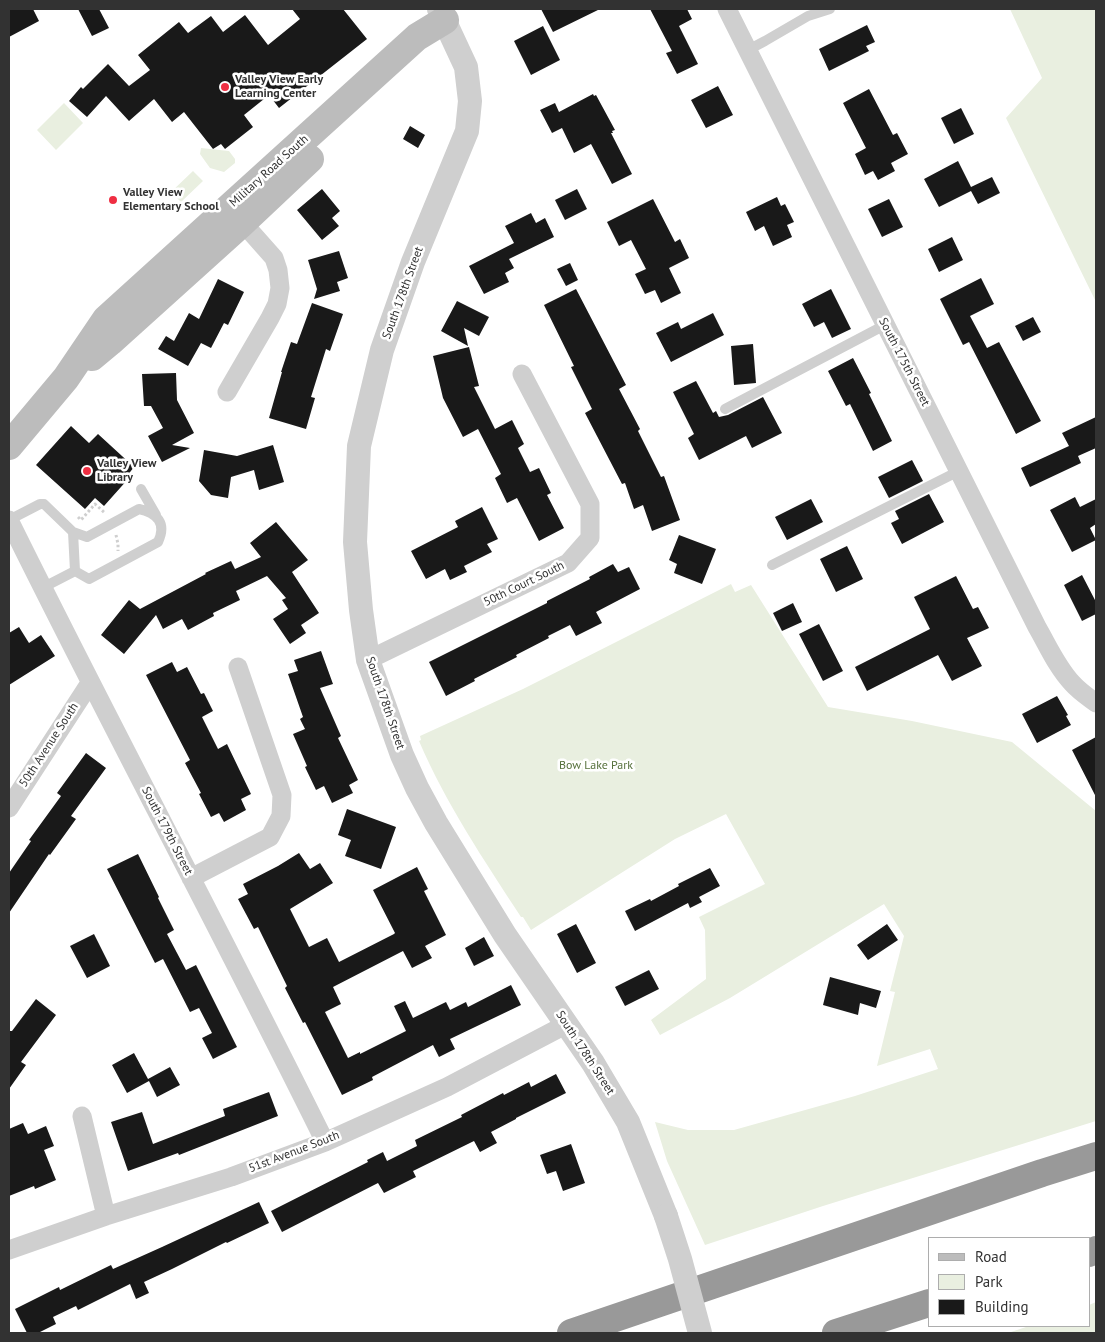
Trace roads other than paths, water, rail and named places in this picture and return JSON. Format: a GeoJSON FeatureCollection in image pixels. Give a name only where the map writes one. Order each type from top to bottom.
{"type":"FeatureCollection","features":[{"type":"Feature","properties":{"kind":"highway"},"geometry":{"type":"LineString","coordinates":[[572,1333],[1096,1156]]}},
{"type":"Feature","properties":{"kind":"highway"},"geometry":{"type":"LineString","coordinates":[[836,1333],[928,1303]]}},
{"type":"Feature","properties":{"kind":"main road","name":"Military Road South"},"geometry":{"type":"LineString","coordinates":[[9,446],[66,378],[106,318],[236,215],[418,37],[447,13]]}},
{"type":"Feature","properties":{"kind":"street","name":"South 175th Street"},"geometry":{"type":"LineString","coordinates":[[728,9],[1037,627],[1059,667],[1072,684],[1096,703]]}},
{"type":"Feature","properties":{"kind":"street","name":"South 178th Street"},"geometry":{"type":"LineString","coordinates":[[447,13],[466,68],[470,101],[467,131],[413,262],[382,350],[359,446],[354,542],[368,660],[402,756],[436,823],[505,935],[593,1063],[628,1122],[666,1216],[700,1333]]}},
{"type":"Feature","properties":{"kind":"street"},"geometry":{"type":"LineString","coordinates":[[227,392],[270,318],[277,304],[280,288],[278,270],[274,258],[236,215]]}},
{"type":"Feature","properties":{"kind":"street","name":"50th Court South"},"geometry":{"type":"LineString","coordinates":[[368,660],[568,563],[590,538],[590,504],[522,374]]}},
{"type":"Feature","properties":{"kind":"street","name":"South 179th Street"},"geometry":{"type":"LineString","coordinates":[[9,520],[90,683],[325,1142]]}},
{"type":"Feature","properties":{"kind":"street"},"geometry":{"type":"LineString","coordinates":[[191,878],[270,837],[281,816],[282,795],[238,667]]}},
{"type":"Feature","properties":{"kind":"street","name":"50th Avenue South"},"geometry":{"type":"LineString","coordinates":[[9,808],[90,683]]}},
{"type":"Feature","properties":{"kind":"street","name":"51st Avenue South"},"geometry":{"type":"LineString","coordinates":[[9,1250],[106,1216],[231,1177],[325,1142],[447,1087],[567,1024]]}},
{"type":"Feature","properties":{"kind":"street"},"geometry":{"type":"LineString","coordinates":[[82,1116],[106,1216]]}},
{"type":"Feature","properties":{"kind":"lane"},"geometry":{"type":"LineString","coordinates":[[748,50],[808,16],[830,9]]}},
{"type":"Feature","properties":{"kind":"lane"},"geometry":{"type":"LineString","coordinates":[[725,409],[886,324]]}},
{"type":"Feature","properties":{"kind":"lane"},"geometry":{"type":"LineString","coordinates":[[772,565],[959,471]]}},
{"type":"Feature","properties":{"kind":"lane"},"geometry":{"type":"LineString","coordinates":[[75,572],[89,579],[158,542],[162,526],[141,490]]}},
{"type":"Feature","properties":{"kind":"lane"},"geometry":{"type":"LineString","coordinates":[[9,520],[40,504],[44,504],[73,532],[87,537],[139,509],[148,511],[158,518]]}},
{"type":"Feature","properties":{"kind":"lane"},"geometry":{"type":"LineString","coordinates":[[73,532],[75,572]]}},
{"type":"Feature","properties":{"kind":"lane"},"geometry":{"type":"LineString","coordinates":[[42,588],[75,572]]}},
{"type":"Feature","properties":{"kind":"place","name":"Valley View Early Learning Center"},"geometry":{"type":"Point","coordinates":[225,87]}},
{"type":"Feature","properties":{"kind":"place","name":"Valley View Elementary School"},"geometry":{"type":"Point","coordinates":[113,200]}},
{"type":"Feature","properties":{"kind":"place","name":"Valley View Library"},"geometry":{"type":"Point","coordinates":[87,471]}},
{"type":"Feature","properties":{"kind":"park label","name":"Bow Lake Park"},"geometry":{"type":"Point","coordinates":[596,766]}}]}
